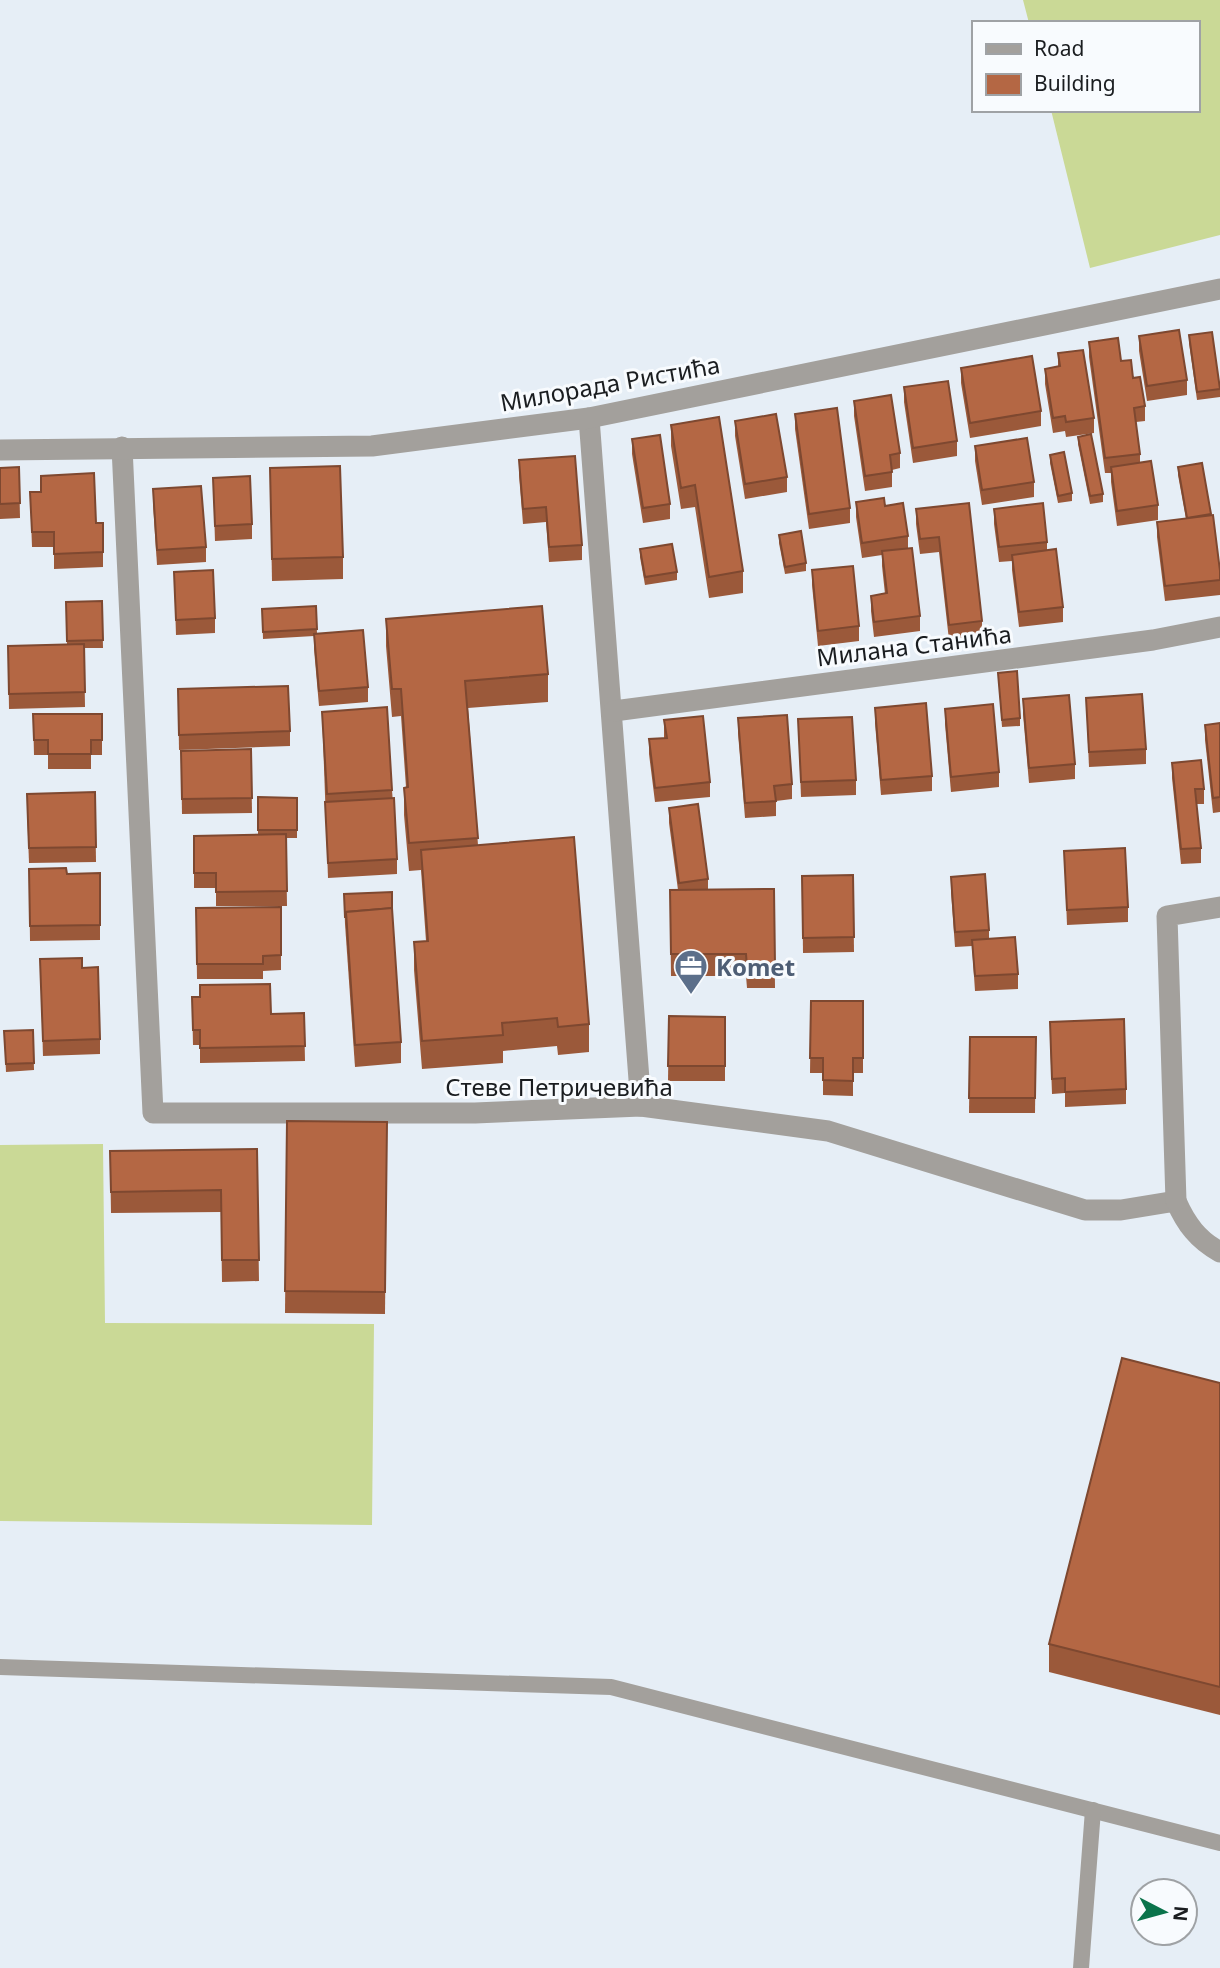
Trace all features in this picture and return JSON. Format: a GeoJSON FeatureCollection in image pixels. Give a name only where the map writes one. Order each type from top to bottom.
{"type":"FeatureCollection","features":[{"type":"Feature","properties":{"kind":"street","name":"Милорада Ристића"},"geometry":{"type":"LineString","coordinates":[[0,450],[372,446],[589,418],[1220,289]]}},
{"type":"Feature","properties":{"kind":"street"},"geometry":{"type":"LineString","coordinates":[[589,418],[614,710],[642,1107]]}},
{"type":"Feature","properties":{"kind":"street","name":"Стеве Петричевића"},"geometry":{"type":"LineString","coordinates":[[122,447],[153,1113],[475,1113],[642,1107],[828,1131],[1085,1210],[1121,1210],[1176,1201]]}},
{"type":"Feature","properties":{"kind":"street","name":"Милана Станића"},"geometry":{"type":"LineString","coordinates":[[614,710],[1153,640],[1220,627]]}},
{"type":"Feature","properties":{"kind":"street"},"geometry":{"type":"LineString","coordinates":[[1220,907],[1167,916],[1176,1201],[1186,1224],[1208,1246],[1220,1252]]}},
{"type":"Feature","properties":{"kind":"lane"},"geometry":{"type":"LineString","coordinates":[[0,1667],[611,1687],[1220,1843]]}},
{"type":"Feature","properties":{"kind":"lane"},"geometry":{"type":"LineString","coordinates":[[1081,1968],[1093,1810]]}},
{"type":"Feature","properties":{"kind":"green space"},"geometry":{"type":"Polygon","coordinates":[[[1023,0],[1220,0],[1220,235],[1090,268],[1051,112],[1199,112],[1199,21],[1028,21],[1023,0]]]}},
{"type":"Feature","properties":{"kind":"green space"},"geometry":{"type":"Polygon","coordinates":[[[103,1144],[105,1323],[374,1324],[372,1525],[0,1521],[0,1145],[103,1144]]]}},
{"type":"Feature","properties":{"kind":"building"},"geometry":{"type":"Polygon","coordinates":[[[1179,330],[1187,380],[1147,386],[1139,336],[1179,330]]]}},
{"type":"Feature","properties":{"kind":"building"},"geometry":{"type":"Polygon","coordinates":[[[1212,332],[1220,389],[1197,392],[1189,335],[1212,332]]]}},
{"type":"Feature","properties":{"kind":"building"},"geometry":{"type":"Polygon","coordinates":[[[1118,338],[1121,361],[1131,360],[1133,378],[1140,377],[1145,406],[1134,408],[1140,454],[1105,458],[1089,342],[1118,338]]]}},
{"type":"Feature","properties":{"kind":"building"},"geometry":{"type":"Polygon","coordinates":[[[1083,350],[1094,418],[1066,422],[1065,416],[1053,418],[1045,369],[1060,366],[1058,353],[1083,350]]]}},
{"type":"Feature","properties":{"kind":"building"},"geometry":{"type":"Polygon","coordinates":[[[1032,356],[1041,411],[970,423],[961,368],[1032,356]]]}},
{"type":"Feature","properties":{"kind":"building"},"geometry":{"type":"Polygon","coordinates":[[[948,381],[957,441],[913,448],[904,387],[948,381]]]}},
{"type":"Feature","properties":{"kind":"building"},"geometry":{"type":"Polygon","coordinates":[[[891,395],[900,453],[890,455],[892,472],[865,476],[854,401],[891,395]]]}},
{"type":"Feature","properties":{"kind":"building"},"geometry":{"type":"Polygon","coordinates":[[[837,408],[850,508],[809,514],[795,414],[837,408]]]}},
{"type":"Feature","properties":{"kind":"building"},"geometry":{"type":"Polygon","coordinates":[[[776,414],[787,477],[745,484],[735,421],[776,414]]]}},
{"type":"Feature","properties":{"kind":"building"},"geometry":{"type":"Polygon","coordinates":[[[719,417],[743,571],[709,577],[695,485],[681,488],[671,425],[719,417]]]}},
{"type":"Feature","properties":{"kind":"building"},"geometry":{"type":"Polygon","coordinates":[[[1091,434],[1103,494],[1090,496],[1078,437],[1091,434]]]}},
{"type":"Feature","properties":{"kind":"building"},"geometry":{"type":"Polygon","coordinates":[[[660,435],[670,504],[643,508],[632,439],[660,435]]]}},
{"type":"Feature","properties":{"kind":"building"},"geometry":{"type":"Polygon","coordinates":[[[1027,438],[1034,482],[982,490],[975,446],[1027,438]]]}},
{"type":"Feature","properties":{"kind":"building"},"geometry":{"type":"Polygon","coordinates":[[[1064,452],[1072,493],[1058,496],[1050,455],[1064,452]]]}},
{"type":"Feature","properties":{"kind":"building"},"geometry":{"type":"Polygon","coordinates":[[[575,456],[582,545],[549,547],[546,507],[523,509],[519,460],[575,456]]]}},
{"type":"Feature","properties":{"kind":"building"},"geometry":{"type":"Polygon","coordinates":[[[1151,461],[1158,505],[1117,511],[1111,467],[1151,461]]]}},
{"type":"Feature","properties":{"kind":"building"},"geometry":{"type":"Polygon","coordinates":[[[1202,463],[1211,514],[1187,518],[1178,467],[1202,463]]]}},
{"type":"Feature","properties":{"kind":"building"},"geometry":{"type":"Polygon","coordinates":[[[340,466],[343,557],[272,559],[270,468],[340,466]]]}},
{"type":"Feature","properties":{"kind":"building"},"geometry":{"type":"Polygon","coordinates":[[[19,467],[20,503],[0,504],[0,468],[19,467]]]}},
{"type":"Feature","properties":{"kind":"building"},"geometry":{"type":"Polygon","coordinates":[[[94,473],[96,523],[103,523],[103,552],[54,554],[54,532],[32,532],[30,492],[41,492],[41,476],[94,473]]]}},
{"type":"Feature","properties":{"kind":"building"},"geometry":{"type":"Polygon","coordinates":[[[250,476],[252,524],[215,526],[213,478],[250,476]]]}},
{"type":"Feature","properties":{"kind":"building"},"geometry":{"type":"Polygon","coordinates":[[[201,486],[206,547],[157,550],[153,489],[201,486]]]}},
{"type":"Feature","properties":{"kind":"building"},"geometry":{"type":"Polygon","coordinates":[[[884,498],[885,506],[903,503],[908,536],[862,543],[856,502],[884,498]]]}},
{"type":"Feature","properties":{"kind":"building"},"geometry":{"type":"Polygon","coordinates":[[[969,503],[982,621],[949,625],[939,537],[920,539],[916,509],[969,503]]]}},
{"type":"Feature","properties":{"kind":"building"},"geometry":{"type":"Polygon","coordinates":[[[1043,503],[1047,542],[999,547],[994,509],[1043,503]]]}},
{"type":"Feature","properties":{"kind":"building"},"geometry":{"type":"Polygon","coordinates":[[[1213,515],[1220,580],[1165,586],[1157,522],[1213,515]]]}},
{"type":"Feature","properties":{"kind":"building"},"geometry":{"type":"Polygon","coordinates":[[[801,531],[806,563],[785,567],[779,535],[801,531]]]}},
{"type":"Feature","properties":{"kind":"building"},"geometry":{"type":"Polygon","coordinates":[[[672,544],[677,572],[645,577],[640,549],[672,544]]]}},
{"type":"Feature","properties":{"kind":"building"},"geometry":{"type":"Polygon","coordinates":[[[912,548],[920,616],[874,622],[871,596],[887,593],[882,551],[912,548]]]}},
{"type":"Feature","properties":{"kind":"building"},"geometry":{"type":"Polygon","coordinates":[[[1056,549],[1063,607],[1019,612],[1012,555],[1056,549]]]}},
{"type":"Feature","properties":{"kind":"building"},"geometry":{"type":"Polygon","coordinates":[[[853,566],[859,626],[818,631],[812,570],[853,566]]]}},
{"type":"Feature","properties":{"kind":"building"},"geometry":{"type":"Polygon","coordinates":[[[213,570],[215,618],[176,620],[174,572],[213,570]]]}},
{"type":"Feature","properties":{"kind":"building"},"geometry":{"type":"Polygon","coordinates":[[[102,601],[103,640],[67,641],[66,602],[102,601]]]}},
{"type":"Feature","properties":{"kind":"building"},"geometry":{"type":"Polygon","coordinates":[[[316,606],[317,629],[263,632],[262,609],[316,606]]]}},
{"type":"Feature","properties":{"kind":"building"},"geometry":{"type":"Polygon","coordinates":[[[542,606],[548,674],[465,681],[478,838],[409,843],[404,788],[408,787],[401,689],[392,689],[386,619],[542,606]]]}},
{"type":"Feature","properties":{"kind":"building"},"geometry":{"type":"Polygon","coordinates":[[[363,630],[368,687],[319,691],[314,634],[363,630]]]}},
{"type":"Feature","properties":{"kind":"building"},"geometry":{"type":"Polygon","coordinates":[[[84,644],[85,692],[9,694],[8,646],[84,644]]]}},
{"type":"Feature","properties":{"kind":"building"},"geometry":{"type":"Polygon","coordinates":[[[1017,671],[1020,718],[1002,720],[998,673],[1017,671]]]}},
{"type":"Feature","properties":{"kind":"building"},"geometry":{"type":"Polygon","coordinates":[[[288,686],[290,731],[179,735],[178,689],[288,686]]]}},
{"type":"Feature","properties":{"kind":"building"},"geometry":{"type":"Polygon","coordinates":[[[1142,694],[1146,749],[1089,752],[1086,698],[1142,694]]]}},
{"type":"Feature","properties":{"kind":"building"},"geometry":{"type":"Polygon","coordinates":[[[1069,695],[1075,764],[1029,768],[1023,699],[1069,695]]]}},
{"type":"Feature","properties":{"kind":"building"},"geometry":{"type":"Polygon","coordinates":[[[926,703],[932,776],[881,780],[875,708],[926,703]]]}},
{"type":"Feature","properties":{"kind":"building"},"geometry":{"type":"Polygon","coordinates":[[[993,704],[999,772],[951,777],[945,709],[993,704]]]}},
{"type":"Feature","properties":{"kind":"building"},"geometry":{"type":"Polygon","coordinates":[[[387,707],[392,790],[327,794],[322,712],[387,707]]]}},
{"type":"Feature","properties":{"kind":"building"},"geometry":{"type":"Polygon","coordinates":[[[33,714],[102,714],[102,740],[91,740],[91,754],[48,754],[48,740],[34,740],[33,714]]]}},
{"type":"Feature","properties":{"kind":"building"},"geometry":{"type":"Polygon","coordinates":[[[787,715],[792,784],[774,786],[776,801],[745,803],[738,718],[787,715]]]}},
{"type":"Feature","properties":{"kind":"building"},"geometry":{"type":"Polygon","coordinates":[[[703,716],[710,782],[655,788],[649,739],[667,738],[664,720],[703,716]]]}},
{"type":"Feature","properties":{"kind":"building"},"geometry":{"type":"Polygon","coordinates":[[[852,717],[856,780],[801,782],[798,719],[852,717]]]}},
{"type":"Feature","properties":{"kind":"building"},"geometry":{"type":"Polygon","coordinates":[[[1220,723],[1220,797],[1213,798],[1205,725],[1220,723]]]}},
{"type":"Feature","properties":{"kind":"building"},"geometry":{"type":"Polygon","coordinates":[[[251,749],[252,798],[182,799],[181,751],[251,749]]]}},
{"type":"Feature","properties":{"kind":"building"},"geometry":{"type":"Polygon","coordinates":[[[1201,760],[1204,789],[1195,789],[1201,848],[1181,849],[1172,763],[1201,760]]]}},
{"type":"Feature","properties":{"kind":"building"},"geometry":{"type":"Polygon","coordinates":[[[95,792],[96,847],[29,848],[27,794],[95,792]]]}},
{"type":"Feature","properties":{"kind":"building"},"geometry":{"type":"Polygon","coordinates":[[[258,797],[297,798],[297,830],[258,830],[258,797]]]}},
{"type":"Feature","properties":{"kind":"building"},"geometry":{"type":"Polygon","coordinates":[[[394,798],[397,859],[328,863],[325,802],[394,798]]]}},
{"type":"Feature","properties":{"kind":"building"},"geometry":{"type":"Polygon","coordinates":[[[698,804],[708,879],[679,883],[669,808],[698,804]]]}},
{"type":"Feature","properties":{"kind":"building"},"geometry":{"type":"Polygon","coordinates":[[[286,834],[287,891],[216,892],[216,873],[194,873],[194,836],[286,834]]]}},
{"type":"Feature","properties":{"kind":"building"},"geometry":{"type":"Polygon","coordinates":[[[574,837],[589,1024],[558,1027],[557,1018],[502,1023],[503,1035],[422,1041],[414,942],[428,941],[421,850],[574,837]]]}},
{"type":"Feature","properties":{"kind":"building"},"geometry":{"type":"Polygon","coordinates":[[[1125,848],[1128,907],[1067,910],[1064,851],[1125,848]]]}},
{"type":"Feature","properties":{"kind":"building"},"geometry":{"type":"Polygon","coordinates":[[[66,868],[67,874],[100,873],[100,925],[30,926],[29,869],[66,868]]]}},
{"type":"Feature","properties":{"kind":"building"},"geometry":{"type":"Polygon","coordinates":[[[985,874],[989,930],[955,932],[951,877],[985,874]]]}},
{"type":"Feature","properties":{"kind":"building"},"geometry":{"type":"Polygon","coordinates":[[[853,875],[854,937],[803,938],[802,876],[853,875]]]}},
{"type":"Feature","properties":{"kind":"building"},"geometry":{"type":"Polygon","coordinates":[[[774,889],[775,966],[747,967],[746,954],[671,954],[670,890],[774,889]]]}},
{"type":"Feature","properties":{"kind":"building"},"geometry":{"type":"Polygon","coordinates":[[[392,892],[392,908],[346,912],[345,917],[344,894],[392,892]]]}},
{"type":"Feature","properties":{"kind":"building"},"geometry":{"type":"Polygon","coordinates":[[[281,907],[281,955],[263,956],[263,964],[197,964],[196,908],[281,907]]]}},
{"type":"Feature","properties":{"kind":"building"},"geometry":{"type":"Polygon","coordinates":[[[392,908],[401,1042],[355,1045],[346,912],[392,908]]]}},
{"type":"Feature","properties":{"kind":"building"},"geometry":{"type":"Polygon","coordinates":[[[1015,937],[1018,974],[975,976],[972,940],[1015,937]]]}},
{"type":"Feature","properties":{"kind":"building"},"geometry":{"type":"Polygon","coordinates":[[[82,958],[82,968],[98,967],[100,1039],[43,1041],[40,959],[82,958]]]}},
{"type":"Feature","properties":{"kind":"building"},"geometry":{"type":"Polygon","coordinates":[[[270,984],[271,1014],[304,1013],[305,1046],[200,1048],[200,1030],[193,1030],[192,997],[200,997],[200,985],[270,984]]]}},
{"type":"Feature","properties":{"kind":"building"},"geometry":{"type":"Polygon","coordinates":[[[811,1001],[863,1001],[863,1058],[853,1058],[853,1081],[823,1080],[823,1058],[810,1058],[811,1001]]]}},
{"type":"Feature","properties":{"kind":"building"},"geometry":{"type":"Polygon","coordinates":[[[669,1016],[725,1017],[725,1066],[668,1066],[669,1016]]]}},
{"type":"Feature","properties":{"kind":"building"},"geometry":{"type":"Polygon","coordinates":[[[1124,1019],[1126,1089],[1065,1092],[1065,1078],[1052,1079],[1050,1022],[1124,1019]]]}},
{"type":"Feature","properties":{"kind":"building"},"geometry":{"type":"Polygon","coordinates":[[[33,1030],[34,1063],[6,1064],[4,1031],[33,1030]]]}},
{"type":"Feature","properties":{"kind":"building"},"geometry":{"type":"Polygon","coordinates":[[[970,1037],[1036,1037],[1035,1098],[969,1098],[970,1037]]]}},
{"type":"Feature","properties":{"kind":"building"},"geometry":{"type":"Polygon","coordinates":[[[287,1121],[387,1122],[385,1292],[285,1291],[287,1121]]]}},
{"type":"Feature","properties":{"kind":"building"},"geometry":{"type":"Polygon","coordinates":[[[257,1149],[259,1260],[222,1260],[221,1190],[111,1192],[110,1151],[257,1149]]]}},
{"type":"Feature","properties":{"kind":"building"},"geometry":{"type":"Polygon","coordinates":[[[1122,1358],[1220,1383],[1220,1687],[1049,1644],[1122,1358]]]}},
{"type":"Feature","properties":{"kind":"place","name":"Komet"},"geometry":{"type":"Point","coordinates":[691,996]}}]}
